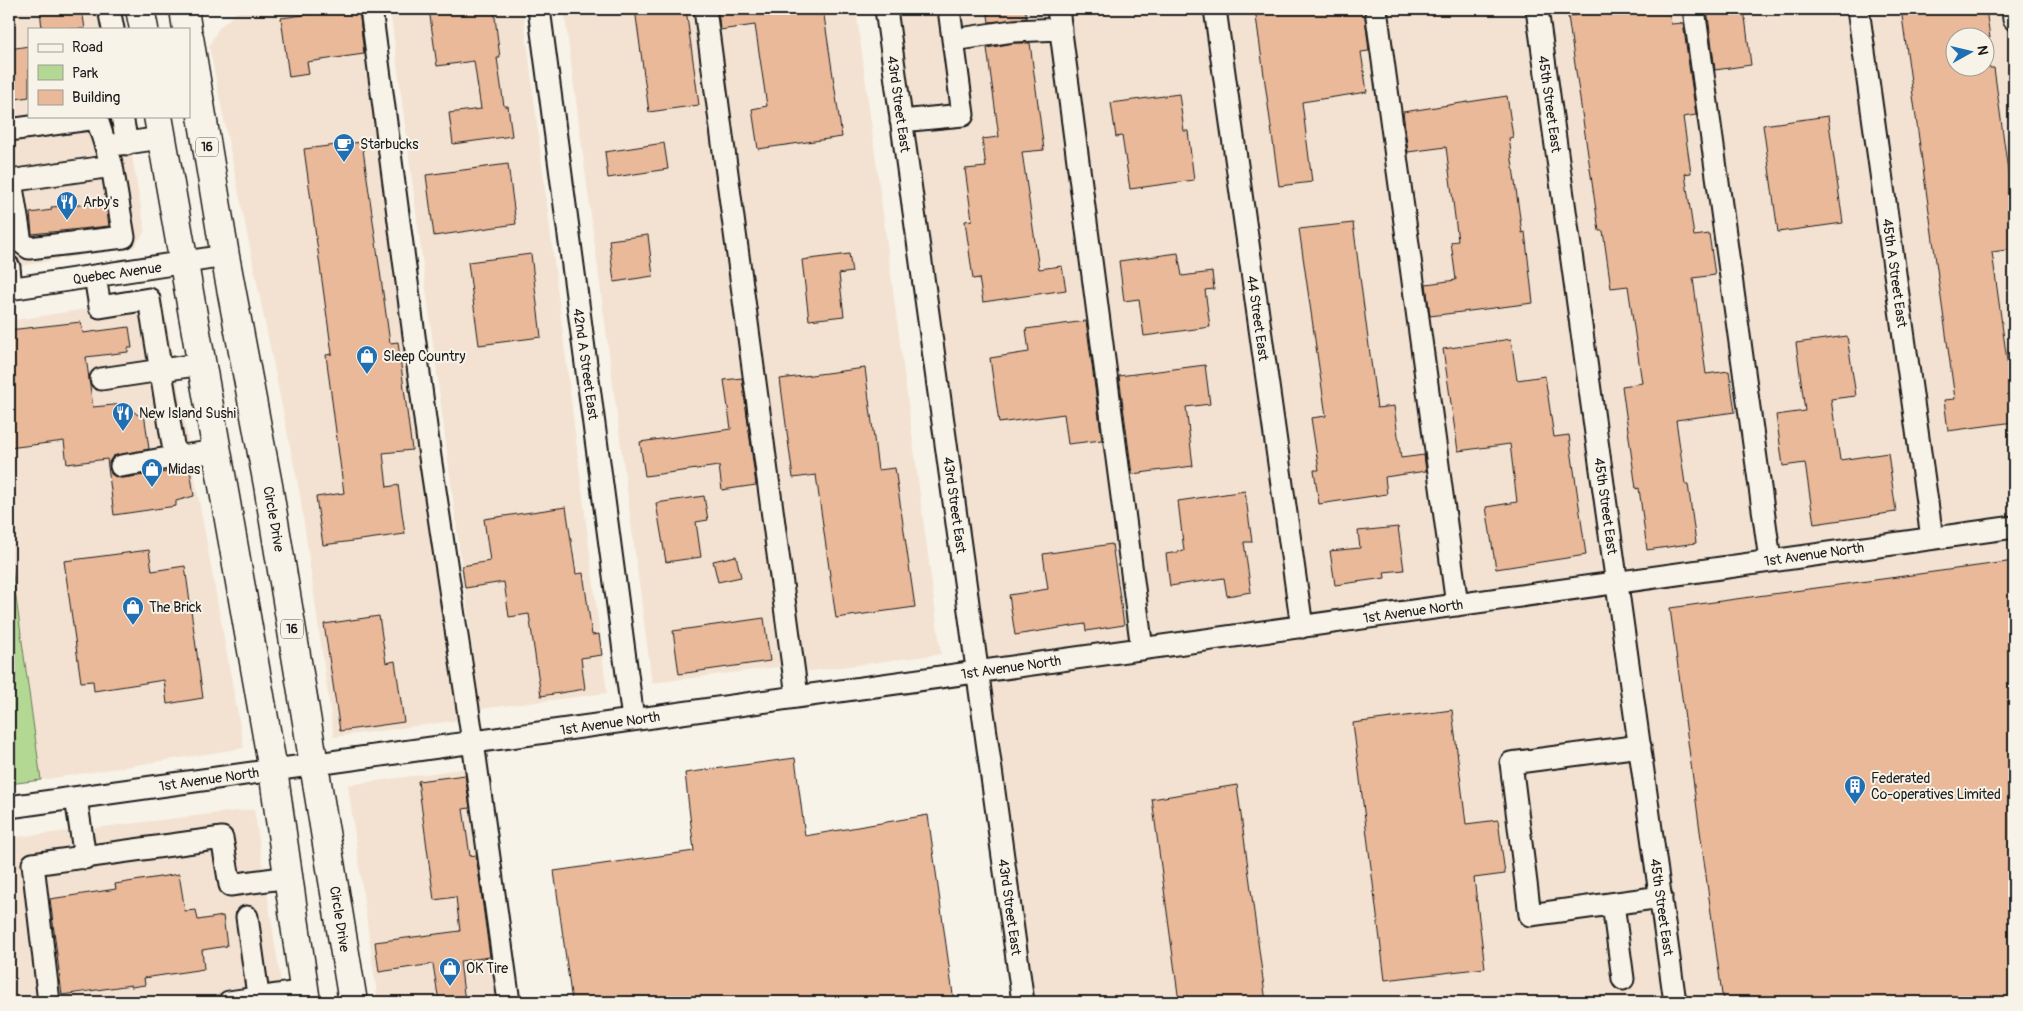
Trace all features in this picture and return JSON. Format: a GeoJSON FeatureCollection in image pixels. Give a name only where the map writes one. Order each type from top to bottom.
{"type":"FeatureCollection","features":[{"type":"Feature","properties":{"kind":"highway"},"geometry":{"type":"LineString","coordinates":[[140,9],[144,28]]}},
{"type":"Feature","properties":{"kind":"highway"},"geometry":{"type":"LineString","coordinates":[[184,9],[187,28]]}},
{"type":"Feature","properties":{"kind":"highway","name":"Circle Drive"},"geometry":{"type":"LineString","coordinates":[[190,43],[225,256],[268,485],[353,1002]]}},
{"type":"Feature","properties":{"kind":"highway"},"geometry":{"type":"LineString","coordinates":[[160,127],[273,770],[306,997]]}},
{"type":"Feature","properties":{"kind":"street"},"geometry":{"type":"LineString","coordinates":[[109,9],[113,28]]}},
{"type":"Feature","properties":{"kind":"street"},"geometry":{"type":"LineString","coordinates":[[371,9],[430,457],[473,742],[509,1002]]}},
{"type":"Feature","properties":{"kind":"street","name":"42nd A Street East"},"geometry":{"type":"LineString","coordinates":[[539,9],[633,719]]}},
{"type":"Feature","properties":{"kind":"street"},"geometry":{"type":"LineString","coordinates":[[705,9],[797,696]]}},
{"type":"Feature","properties":{"kind":"street","name":"43rd Street East"},"geometry":{"type":"LineString","coordinates":[[886,9],[1023,1002]]}},
{"type":"Feature","properties":{"kind":"street"},"geometry":{"type":"LineString","coordinates":[[901,121],[963,115],[949,9]]}},
{"type":"Feature","properties":{"kind":"street","name":"44 Street East"},"geometry":{"type":"LineString","coordinates":[[1215,9],[1302,627]]}},
{"type":"Feature","properties":{"kind":"street"},"geometry":{"type":"LineString","coordinates":[[1376,9],[1457,605]]}},
{"type":"Feature","properties":{"kind":"street","name":"45th Street East"},"geometry":{"type":"LineString","coordinates":[[1537,9],[1675,1002]]}},
{"type":"Feature","properties":{"kind":"street"},"geometry":{"type":"LineString","coordinates":[[1694,9],[1770,560]]}},
{"type":"Feature","properties":{"kind":"street","name":"45th A Street East"},"geometry":{"type":"LineString","coordinates":[[1858,9],[1932,538]]}},
{"type":"Feature","properties":{"kind":"street"},"geometry":{"type":"LineString","coordinates":[[2013,9],[2014,19]]}},
{"type":"Feature","properties":{"kind":"street"},"geometry":{"type":"LineString","coordinates":[[953,40],[1013,31],[1060,19],[1142,649]]}},
{"type":"Feature","properties":{"kind":"street"},"geometry":{"type":"LineString","coordinates":[[9,130],[90,118]]}},
{"type":"Feature","properties":{"kind":"street"},"geometry":{"type":"LineString","coordinates":[[97,118],[109,156],[124,237],[30,248],[21,242],[10,181],[109,156],[127,144],[160,127]]}},
{"type":"Feature","properties":{"kind":"street"},"geometry":{"type":"LineString","coordinates":[[122,118],[127,144]]}},
{"type":"Feature","properties":{"kind":"street","name":"Quebec Avenue"},"geometry":{"type":"LineString","coordinates":[[10,288],[225,256]]}},
{"type":"Feature","properties":{"kind":"street"},"geometry":{"type":"LineString","coordinates":[[9,267],[10,288]]}},
{"type":"Feature","properties":{"kind":"street"},"geometry":{"type":"LineString","coordinates":[[95,276],[100,307],[150,300],[175,457]]}},
{"type":"Feature","properties":{"kind":"street"},"geometry":{"type":"LineString","coordinates":[[101,379],[202,364]]}},
{"type":"Feature","properties":{"kind":"street"},"geometry":{"type":"LineString","coordinates":[[121,466],[217,451]]}},
{"type":"Feature","properties":{"kind":"street","name":"1st Avenue North"},"geometry":{"type":"LineString","coordinates":[[9,807],[2014,527]]}},
{"type":"Feature","properties":{"kind":"street"},"geometry":{"type":"LineString","coordinates":[[1640,746],[1511,763],[1530,915],[1660,897]]}},
{"type":"Feature","properties":{"kind":"street"},"geometry":{"type":"LineString","coordinates":[[76,798],[85,858]]}},
{"type":"Feature","properties":{"kind":"street"},"geometry":{"type":"LineString","coordinates":[[49,1002],[33,864],[222,838],[230,885],[289,877]]}},
{"type":"Feature","properties":{"kind":"street"},"geometry":{"type":"LineString","coordinates":[[1613,904],[1623,979]]}},
{"type":"Feature","properties":{"kind":"street"},"geometry":{"type":"LineString","coordinates":[[247,918],[258,1000]]}},
{"type":"Feature","properties":{"kind":"street"},"geometry":{"type":"LineString","coordinates":[[228,1002],[306,997]]}},
{"type":"Feature","properties":{"kind":"shaded area"},"geometry":{"type":"Polygon","coordinates":[[[9,9],[106,9],[110,28],[28,28],[28,118],[125,118],[145,231],[135,246],[9,268],[9,9]]]}},
{"type":"Feature","properties":{"kind":"shaded area"},"geometry":{"type":"Polygon","coordinates":[[[240,9],[382,9],[476,718],[334,737],[300,495],[209,46],[219,28],[240,9]]]}},
{"type":"Feature","properties":{"kind":"shaded area"},"geometry":{"type":"Polygon","coordinates":[[[390,9],[523,9],[607,693],[480,709],[390,9]]]}},
{"type":"Feature","properties":{"kind":"shaded area"},"geometry":{"type":"Polygon","coordinates":[[[564,9],[699,9],[786,666],[652,683],[564,9]]]}},
{"type":"Feature","properties":{"kind":"shaded area"},"geometry":{"type":"Polygon","coordinates":[[[715,9],[856,9],[941,654],[803,672],[715,9]]]}},
{"type":"Feature","properties":{"kind":"shaded area"},"geometry":{"type":"Polygon","coordinates":[[[886,9],[2014,9],[2014,1002],[1023,1002],[886,9]]]}},
{"type":"Feature","properties":{"kind":"shaded area"},"geometry":{"type":"Polygon","coordinates":[[[162,297],[244,748],[41,780],[11,561],[9,561],[9,321],[162,297]]]}},
{"type":"Feature","properties":{"kind":"shaded area"},"geometry":{"type":"Polygon","coordinates":[[[468,768],[500,1002],[378,1002],[348,785],[468,768]]]}},
{"type":"Feature","properties":{"kind":"shaded area"},"geometry":{"type":"Polygon","coordinates":[[[254,809],[284,1002],[9,1002],[9,838],[254,809]]]}},
{"type":"Feature","properties":{"kind":"green space"},"geometry":{"type":"Polygon","coordinates":[[[9,561],[11,561],[41,780],[9,784],[9,561]]]}},
{"type":"Feature","properties":{"kind":"building"},"geometry":{"type":"Polygon","coordinates":[[[40,9],[82,9],[85,28],[42,28],[40,9]]]}},
{"type":"Feature","properties":{"kind":"building"},"geometry":{"type":"Polygon","coordinates":[[[359,9],[364,54],[307,62],[309,74],[289,77],[281,18],[359,9]]]}},
{"type":"Feature","properties":{"kind":"building"},"geometry":{"type":"Polygon","coordinates":[[[429,9],[494,9],[500,58],[497,58],[504,106],[508,106],[512,136],[453,144],[449,113],[481,109],[474,61],[437,66],[429,9]]]}},
{"type":"Feature","properties":{"kind":"building"},"geometry":{"type":"Polygon","coordinates":[[[635,9],[686,9],[699,105],[649,112],[635,9]]]}},
{"type":"Feature","properties":{"kind":"building"},"geometry":{"type":"Polygon","coordinates":[[[718,9],[823,9],[842,137],[758,149],[752,109],[767,106],[755,25],[720,30],[718,9]]]}},
{"type":"Feature","properties":{"kind":"building"},"geometry":{"type":"Polygon","coordinates":[[[987,9],[1025,9],[1027,18],[989,22],[987,9]]]}},
{"type":"Feature","properties":{"kind":"building"},"geometry":{"type":"Polygon","coordinates":[[[1255,9],[1364,9],[1369,51],[1361,52],[1367,92],[1302,102],[1312,182],[1279,186],[1255,9]]]}},
{"type":"Feature","properties":{"kind":"building"},"geometry":{"type":"Polygon","coordinates":[[[1623,9],[1669,9],[1671,24],[1683,23],[1696,115],[1683,117],[1691,173],[1685,174],[1694,236],[1709,234],[1715,275],[1693,278],[1706,374],[1729,371],[1735,412],[1676,420],[1685,484],[1688,484],[1696,543],[1647,550],[1639,488],[1636,489],[1622,386],[1642,383],[1628,286],[1611,288],[1603,231],[1599,231],[1568,16],[1623,9]]]}},
{"type":"Feature","properties":{"kind":"building"},"geometry":{"type":"Polygon","coordinates":[[[1707,9],[1744,9],[1751,65],[1715,70],[1707,9]]]}},
{"type":"Feature","properties":{"kind":"building"},"geometry":{"type":"Polygon","coordinates":[[[1901,9],[1986,9],[1989,28],[1946,28],[1946,78],[1995,78],[2014,215],[2014,249],[1992,252],[2009,375],[2014,374],[2014,422],[1948,431],[1944,400],[1955,399],[1901,9]]]}},
{"type":"Feature","properties":{"kind":"building"},"geometry":{"type":"Polygon","coordinates":[[[1014,43],[1030,43],[1044,150],[1022,152],[1039,269],[1062,266],[1066,290],[983,302],[979,278],[973,279],[965,221],[972,220],[965,169],[986,167],[982,139],[999,137],[987,48],[1014,43]]]}},
{"type":"Feature","properties":{"kind":"building"},"geometry":{"type":"Polygon","coordinates":[[[28,46],[28,97],[9,100],[9,49],[28,46]]]}},
{"type":"Feature","properties":{"kind":"building"},"geometry":{"type":"Polygon","coordinates":[[[1179,94],[1184,131],[1188,131],[1194,180],[1130,189],[1122,136],[1116,137],[1111,103],[1179,94]]]}},
{"type":"Feature","properties":{"kind":"building"},"geometry":{"type":"Polygon","coordinates":[[[1507,96],[1513,137],[1509,138],[1522,233],[1525,232],[1533,303],[1430,316],[1426,284],[1456,280],[1451,242],[1458,241],[1446,147],[1408,152],[1403,112],[1507,96]]]}},
{"type":"Feature","properties":{"kind":"building"},"geometry":{"type":"Polygon","coordinates":[[[1828,116],[1843,223],[1778,232],[1763,125],[1828,116]]]}},
{"type":"Feature","properties":{"kind":"building"},"geometry":{"type":"Polygon","coordinates":[[[362,142],[390,343],[398,342],[412,450],[383,453],[387,487],[398,485],[405,534],[323,545],[316,497],[344,493],[326,355],[332,354],[304,149],[362,142]]]}},
{"type":"Feature","properties":{"kind":"building"},"geometry":{"type":"Polygon","coordinates":[[[664,143],[668,169],[608,178],[605,152],[664,143]]]}},
{"type":"Feature","properties":{"kind":"building"},"geometry":{"type":"Polygon","coordinates":[[[508,164],[516,224],[434,236],[426,175],[508,164]]]}},
{"type":"Feature","properties":{"kind":"building","name":"Arby's"},"geometry":{"type":"Polygon","coordinates":[[[106,203],[109,226],[32,234],[30,213],[52,210],[51,207],[106,203]]]}},
{"type":"Feature","properties":{"kind":"building"},"geometry":{"type":"Polygon","coordinates":[[[1353,223],[1377,408],[1394,406],[1401,458],[1424,455],[1426,471],[1385,477],[1387,494],[1319,504],[1314,470],[1319,470],[1311,418],[1326,416],[1299,229],[1353,223]]]}},
{"type":"Feature","properties":{"kind":"building"},"geometry":{"type":"Polygon","coordinates":[[[648,235],[653,276],[614,282],[609,240],[648,235]]]}},
{"type":"Feature","properties":{"kind":"building"},"geometry":{"type":"Polygon","coordinates":[[[1178,253],[1182,276],[1212,272],[1214,289],[1205,290],[1210,327],[1144,336],[1139,299],[1124,301],[1119,261],[1178,253]]]}},
{"type":"Feature","properties":{"kind":"building"},"geometry":{"type":"Polygon","coordinates":[[[531,254],[541,337],[479,345],[468,262],[531,254]]]}},
{"type":"Feature","properties":{"kind":"building"},"geometry":{"type":"Polygon","coordinates":[[[849,254],[852,272],[839,274],[844,316],[809,320],[802,260],[849,254]]]}},
{"type":"Feature","properties":{"kind":"building"},"geometry":{"type":"Polygon","coordinates":[[[1086,321],[1102,440],[1068,444],[1064,414],[999,423],[990,358],[1029,352],[1026,329],[1086,321]]]}},
{"type":"Feature","properties":{"kind":"building"},"geometry":{"type":"Polygon","coordinates":[[[81,322],[83,333],[129,327],[132,348],[128,348],[128,352],[86,357],[93,407],[124,404],[138,415],[144,413],[149,449],[113,456],[109,462],[111,474],[123,478],[190,469],[194,496],[176,501],[176,506],[114,515],[107,459],[67,464],[64,441],[9,448],[9,330],[81,322]]]}},
{"type":"Feature","properties":{"kind":"building"},"geometry":{"type":"Polygon","coordinates":[[[1847,336],[1856,396],[1831,399],[1840,460],[1888,453],[1896,512],[1814,524],[1805,463],[1783,466],[1776,415],[1805,411],[1796,343],[1847,336]]]}},
{"type":"Feature","properties":{"kind":"building"},"geometry":{"type":"Polygon","coordinates":[[[1511,339],[1517,380],[1545,376],[1554,437],[1569,435],[1586,555],[1496,569],[1486,507],[1517,502],[1510,444],[1458,451],[1443,349],[1511,339]]]}},
{"type":"Feature","properties":{"kind":"building"},"geometry":{"type":"Polygon","coordinates":[[[1205,365],[1210,404],[1186,407],[1193,466],[1132,474],[1119,376],[1205,365]]]}},
{"type":"Feature","properties":{"kind":"building"},"geometry":{"type":"Polygon","coordinates":[[[865,368],[878,470],[895,468],[915,607],[836,618],[816,475],[793,478],[780,379],[865,368]]]}},
{"type":"Feature","properties":{"kind":"building"},"geometry":{"type":"Polygon","coordinates":[[[742,378],[756,485],[722,490],[719,466],[645,476],[640,442],[731,429],[724,380],[742,378]]]}},
{"type":"Feature","properties":{"kind":"building"},"geometry":{"type":"Polygon","coordinates":[[[1245,491],[1252,542],[1244,542],[1251,592],[1227,596],[1224,578],[1170,586],[1166,554],[1184,551],[1178,501],[1245,491]]]}},
{"type":"Feature","properties":{"kind":"building"},"geometry":{"type":"Polygon","coordinates":[[[704,496],[708,520],[696,522],[701,557],[666,562],[656,503],[704,496]]]}},
{"type":"Feature","properties":{"kind":"building"},"geometry":{"type":"Polygon","coordinates":[[[566,507],[576,574],[583,573],[592,635],[599,634],[602,655],[581,658],[585,689],[541,696],[529,614],[509,617],[504,582],[465,588],[462,566],[490,561],[484,519],[566,507]]]}},
{"type":"Feature","properties":{"kind":"building"},"geometry":{"type":"Polygon","coordinates":[[[1398,527],[1404,570],[1384,572],[1385,578],[1335,585],[1330,551],[1360,548],[1358,531],[1398,527]]]}},
{"type":"Feature","properties":{"kind":"building"},"geometry":{"type":"Polygon","coordinates":[[[1112,544],[1124,625],[1086,631],[1085,624],[1015,635],[1009,595],[1048,589],[1043,554],[1112,544]]]}},
{"type":"Feature","properties":{"kind":"building","name":"The Brick"},"geometry":{"type":"Polygon","coordinates":[[[149,550],[152,571],[185,566],[203,698],[167,704],[164,680],[94,691],[93,681],[81,682],[64,561],[149,550]]]}},
{"type":"Feature","properties":{"kind":"building"},"geometry":{"type":"Polygon","coordinates":[[[736,556],[741,577],[718,582],[713,561],[736,556]]]}},
{"type":"Feature","properties":{"kind":"building","name":"Federated Co-operatives Limited"},"geometry":{"type":"Polygon","coordinates":[[[2014,561],[2014,1002],[1723,1002],[1670,608],[2014,561]]]}},
{"type":"Feature","properties":{"kind":"building"},"geometry":{"type":"Polygon","coordinates":[[[379,616],[386,663],[395,661],[404,722],[340,731],[324,624],[379,616]]]}},
{"type":"Feature","properties":{"kind":"building"},"geometry":{"type":"Polygon","coordinates":[[[764,618],[770,661],[679,674],[673,631],[764,618]]]}},
{"type":"Feature","properties":{"kind":"building"},"geometry":{"type":"Polygon","coordinates":[[[1452,710],[1466,824],[1498,820],[1505,874],[1474,878],[1485,968],[1385,980],[1353,723],[1452,710]]]}},
{"type":"Feature","properties":{"kind":"building"},"geometry":{"type":"Polygon","coordinates":[[[795,758],[805,836],[928,815],[954,1002],[572,1002],[554,871],[694,851],[685,773],[795,758]]]}},
{"type":"Feature","properties":{"kind":"building"},"geometry":{"type":"Polygon","coordinates":[[[465,775],[470,808],[463,809],[470,856],[476,855],[490,957],[460,961],[465,1002],[439,1002],[433,964],[379,972],[375,942],[460,931],[456,897],[434,900],[418,781],[465,775]]]}},
{"type":"Feature","properties":{"kind":"building"},"geometry":{"type":"Polygon","coordinates":[[[1237,785],[1266,1002],[1179,1002],[1152,799],[1237,785]]]}},
{"type":"Feature","properties":{"kind":"building"},"geometry":{"type":"Polygon","coordinates":[[[179,874],[185,911],[196,910],[198,920],[223,916],[227,946],[202,950],[204,969],[144,978],[145,985],[131,987],[131,985],[62,995],[50,899],[116,889],[115,884],[179,874]]]}},
{"type":"Feature","properties":{"kind":"place","name":"Starbucks"},"geometry":{"type":"Point","coordinates":[344,163]}},
{"type":"Feature","properties":{"kind":"place","name":"Arby's"},"geometry":{"type":"Point","coordinates":[67,221]}},
{"type":"Feature","properties":{"kind":"place","name":"Sleep Country"},"geometry":{"type":"Point","coordinates":[367,375]}},
{"type":"Feature","properties":{"kind":"place","name":"New Island Sushi"},"geometry":{"type":"Point","coordinates":[123,432]}},
{"type":"Feature","properties":{"kind":"place","name":"Midas"},"geometry":{"type":"Point","coordinates":[152,488]}},
{"type":"Feature","properties":{"kind":"place","name":"The Brick"},"geometry":{"type":"Point","coordinates":[133,626]}},
{"type":"Feature","properties":{"kind":"place","name":"Federated Co-operatives Limited"},"geometry":{"type":"Point","coordinates":[1855,805]}},
{"type":"Feature","properties":{"kind":"place","name":"OK Tire"},"geometry":{"type":"Point","coordinates":[450,987]}}]}
